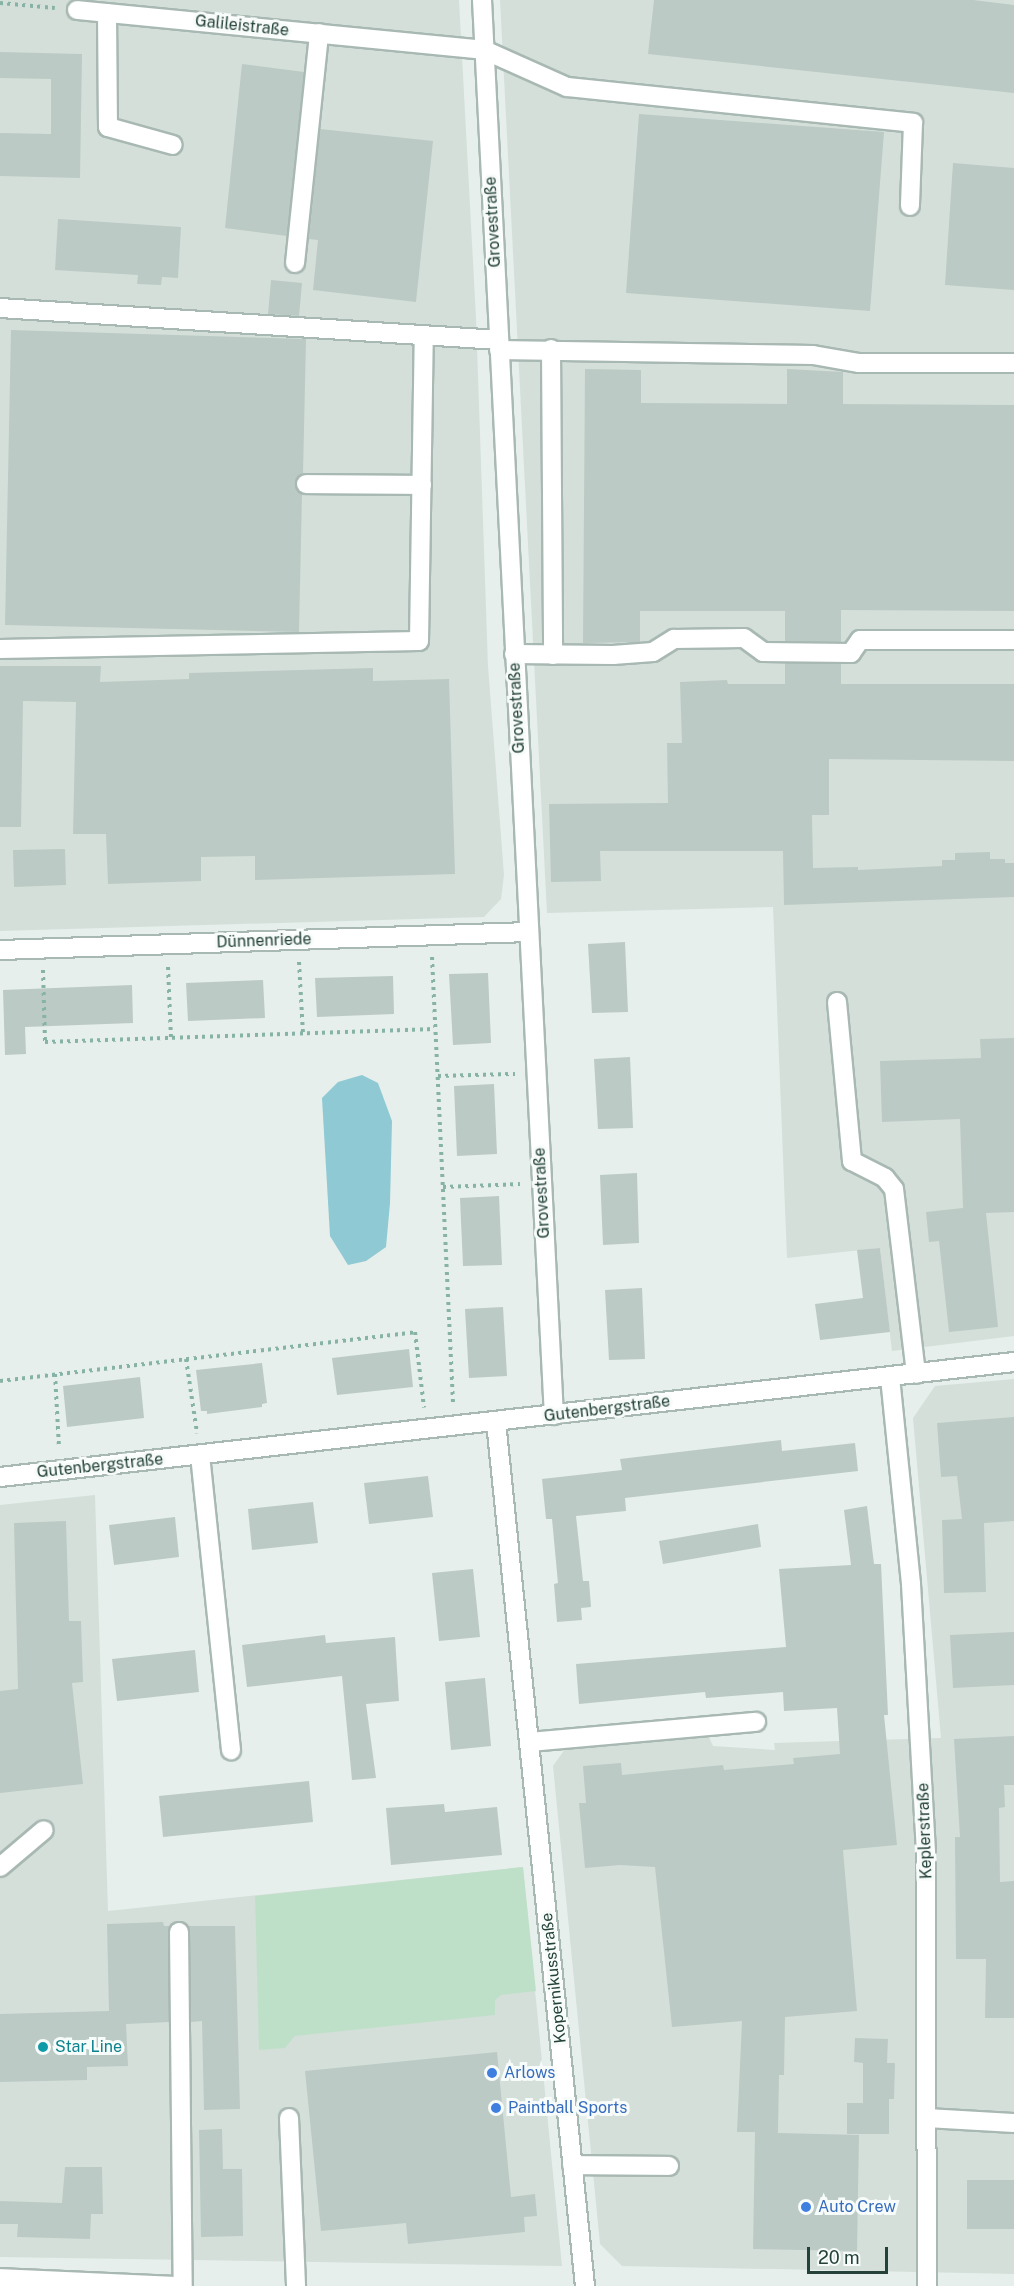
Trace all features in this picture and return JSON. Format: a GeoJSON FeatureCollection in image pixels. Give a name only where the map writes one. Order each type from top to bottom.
{"type":"FeatureCollection","features":[{"type":"Feature","properties":{"kind":"street","name":"Grovestraße"},"geometry":{"type":"LineString","coordinates":[[482,0],[554,1415]]}},
{"type":"Feature","properties":{"kind":"street","name":"Galileistraße"},"geometry":{"type":"LineString","coordinates":[[81,5],[107,13],[484,50],[567,87],[914,123],[910,206]]}},
{"type":"Feature","properties":{"kind":"street"},"geometry":{"type":"LineString","coordinates":[[107,13],[108,127],[173,145]]}},
{"type":"Feature","properties":{"kind":"street"},"geometry":{"type":"LineString","coordinates":[[295,263],[319,33]]}},
{"type":"Feature","properties":{"kind":"street"},"geometry":{"type":"LineString","coordinates":[[0,308],[424,336],[551,349],[813,355],[859,363],[1014,363]]}},
{"type":"Feature","properties":{"kind":"street"},"geometry":{"type":"LineString","coordinates":[[0,649],[419,642],[424,336]]}},
{"type":"Feature","properties":{"kind":"street"},"geometry":{"type":"LineString","coordinates":[[551,349],[553,655]]}},
{"type":"Feature","properties":{"kind":"street"},"geometry":{"type":"LineString","coordinates":[[306,484],[422,485]]}},
{"type":"Feature","properties":{"kind":"street"},"geometry":{"type":"LineString","coordinates":[[514,654],[653,652],[674,639],[744,639],[764,652],[851,653],[860,640],[1014,640]]}},
{"type":"Feature","properties":{"kind":"street","name":"Dünnenriede"},"geometry":{"type":"LineString","coordinates":[[0,950],[528,932]]}},
{"type":"Feature","properties":{"kind":"street"},"geometry":{"type":"LineString","coordinates":[[837,1002],[852,1161],[885,1178],[894,1190],[916,1374]]}},
{"type":"Feature","properties":{"kind":"street","name":"Gutenbergstraße"},"geometry":{"type":"LineString","coordinates":[[0,1477],[1014,1362]]}},
{"type":"Feature","properties":{"kind":"street","name":"Keplerstraße"},"geometry":{"type":"LineString","coordinates":[[890,1377],[911,1584],[922,1748],[926,1852],[927,2286]]}},
{"type":"Feature","properties":{"kind":"street","name":"Kopernikusstraße"},"geometry":{"type":"LineString","coordinates":[[496,1422],[585,2286]]}},
{"type":"Feature","properties":{"kind":"street"},"geometry":{"type":"LineString","coordinates":[[200,1455],[231,1750]]}},
{"type":"Feature","properties":{"kind":"street"},"geometry":{"type":"LineString","coordinates":[[530,1742],[756,1722]]}},
{"type":"Feature","properties":{"kind":"street"},"geometry":{"type":"LineString","coordinates":[[0,1867],[44,1830]]}},
{"type":"Feature","properties":{"kind":"street"},"geometry":{"type":"LineString","coordinates":[[179,1932],[183,2286]]}},
{"type":"Feature","properties":{"kind":"street"},"geometry":{"type":"LineString","coordinates":[[289,2118],[296,2286]]}},
{"type":"Feature","properties":{"kind":"street"},"geometry":{"type":"LineString","coordinates":[[927,2118],[1014,2123]]}},
{"type":"Feature","properties":{"kind":"street"},"geometry":{"type":"LineString","coordinates":[[572,2164],[669,2166]]}},
{"type":"Feature","properties":{"kind":"street"},"geometry":{"type":"LineString","coordinates":[[0,2278],[173,2286]]}},
{"type":"Feature","properties":{"kind":"path"},"geometry":{"type":"LineString","coordinates":[[0,3],[81,5]]}},
{"type":"Feature","properties":{"kind":"path"},"geometry":{"type":"LineString","coordinates":[[431,935],[454,1426]]}},
{"type":"Feature","properties":{"kind":"path"},"geometry":{"type":"LineString","coordinates":[[298,940],[303,1034]]}},
{"type":"Feature","properties":{"kind":"path"},"geometry":{"type":"LineString","coordinates":[[168,944],[171,1038]]}},
{"type":"Feature","properties":{"kind":"path"},"geometry":{"type":"LineString","coordinates":[[42,948],[45,1042],[435,1029]]}},
{"type":"Feature","properties":{"kind":"path"},"geometry":{"type":"LineString","coordinates":[[438,1076],[536,1073]]}},
{"type":"Feature","properties":{"kind":"path"},"geometry":{"type":"LineString","coordinates":[[443,1187],[542,1183]]}},
{"type":"Feature","properties":{"kind":"path"},"geometry":{"type":"LineString","coordinates":[[0,1381],[415,1332],[427,1429]]}},
{"type":"Feature","properties":{"kind":"path"},"geometry":{"type":"LineString","coordinates":[[186,1359],[200,1455]]}},
{"type":"Feature","properties":{"kind":"path"},"geometry":{"type":"LineString","coordinates":[[55,1374],[60,1469]]}},
{"type":"Feature","properties":{"kind":"shaded area"},"geometry":{"type":"Polygon","coordinates":[[[0,0],[459,0],[476,318],[488,666],[504,875],[501,899],[484,917],[0,931],[0,0]]]}},
{"type":"Feature","properties":{"kind":"shaded area"},"geometry":{"type":"Polygon","coordinates":[[[500,0],[1014,0],[1014,1336],[892,1351],[880,1248],[787,1258],[773,907],[547,913],[500,0]]]}},
{"type":"Feature","properties":{"kind":"shaded area"},"geometry":{"type":"Polygon","coordinates":[[[1014,1379],[1014,2274],[622,2266],[600,2244],[553,1766],[565,1749],[709,1737],[713,1746],[775,1750],[774,1743],[941,1738],[913,1418],[935,1386],[1014,1379]]]}},
{"type":"Feature","properties":{"kind":"shaded area"},"geometry":{"type":"Polygon","coordinates":[[[95,1495],[108,1911],[523,1867],[562,2266],[0,2257],[0,1505],[95,1495]]]}},
{"type":"Feature","properties":{"kind":"green space"},"geometry":{"type":"Polygon","coordinates":[[[523,1867],[536,1991],[501,1995],[495,2000],[495,2015],[295,2036],[285,2048],[259,2050],[255,1896],[523,1867]]]}},
{"type":"Feature","properties":{"kind":"water"},"geometry":{"type":"Polygon","coordinates":[[[362,1075],[378,1083],[392,1121],[390,1203],[386,1247],[366,1261],[348,1265],[330,1236],[322,1098],[338,1082],[362,1075]]]}},
{"type":"Feature","properties":{"kind":"building"},"geometry":{"type":"Polygon","coordinates":[[[654,0],[973,0],[1014,5],[1014,93],[648,54],[654,0]]]}},
{"type":"Feature","properties":{"kind":"building"},"geometry":{"type":"Polygon","coordinates":[[[0,52],[82,54],[80,178],[0,176],[0,133],[51,134],[51,79],[0,78],[0,52]]]}},
{"type":"Feature","properties":{"kind":"building"},"geometry":{"type":"Polygon","coordinates":[[[242,64],[304,72],[287,236],[225,228],[242,64]]]}},
{"type":"Feature","properties":{"kind":"building"},"geometry":{"type":"Polygon","coordinates":[[[639,114],[884,132],[870,311],[626,293],[639,114]]]}},
{"type":"Feature","properties":{"kind":"building"},"geometry":{"type":"Polygon","coordinates":[[[320,129],[433,141],[416,302],[313,290],[318,240],[309,239],[320,129]]]}},
{"type":"Feature","properties":{"kind":"building"},"geometry":{"type":"Polygon","coordinates":[[[953,163],[1014,168],[1014,290],[945,285],[953,163]]]}},
{"type":"Feature","properties":{"kind":"building"},"geometry":{"type":"Polygon","coordinates":[[[58,219],[181,227],[178,278],[162,277],[161,285],[137,284],[138,275],[55,270],[58,219]]]}},
{"type":"Feature","properties":{"kind":"building"},"geometry":{"type":"Polygon","coordinates":[[[271,280],[302,283],[299,316],[268,314],[271,280]]]}},
{"type":"Feature","properties":{"kind":"building"},"geometry":{"type":"Polygon","coordinates":[[[11,330],[306,339],[303,474],[295,483],[297,490],[302,494],[299,632],[5,625],[11,330]]]}},
{"type":"Feature","properties":{"kind":"building"},"geometry":{"type":"Polygon","coordinates":[[[585,369],[641,370],[641,403],[787,404],[787,369],[843,372],[843,404],[1014,405],[1014,611],[841,610],[841,642],[785,641],[785,611],[640,611],[640,642],[583,643],[585,369]]]}},
{"type":"Feature","properties":{"kind":"building"},"geometry":{"type":"Polygon","coordinates":[[[785,663],[841,664],[841,684],[1014,684],[1014,761],[829,759],[829,815],[812,815],[813,868],[858,867],[858,870],[942,866],[942,860],[955,860],[955,853],[990,852],[990,859],[1005,859],[1005,863],[1014,863],[1014,897],[784,905],[783,851],[600,851],[601,881],[551,882],[549,804],[668,803],[667,743],[682,743],[680,682],[727,680],[728,684],[785,684],[785,663]]]}},
{"type":"Feature","properties":{"kind":"building"},"geometry":{"type":"Polygon","coordinates":[[[0,666],[101,666],[100,682],[189,679],[189,673],[373,668],[373,681],[449,679],[455,874],[255,880],[255,856],[201,857],[201,881],[108,884],[106,834],[73,834],[76,702],[23,701],[21,827],[0,827],[0,666]]]}},
{"type":"Feature","properties":{"kind":"building"},"geometry":{"type":"Polygon","coordinates":[[[65,849],[66,885],[14,887],[13,850],[65,849]]]}},
{"type":"Feature","properties":{"kind":"building"},"geometry":{"type":"Polygon","coordinates":[[[625,942],[628,1012],[592,1013],[588,944],[625,942]]]}},
{"type":"Feature","properties":{"kind":"building"},"geometry":{"type":"Polygon","coordinates":[[[488,973],[491,1043],[453,1045],[449,974],[488,973]]]}},
{"type":"Feature","properties":{"kind":"building"},"geometry":{"type":"Polygon","coordinates":[[[393,976],[394,1014],[317,1017],[315,978],[393,976]]]}},
{"type":"Feature","properties":{"kind":"building"},"geometry":{"type":"Polygon","coordinates":[[[263,980],[265,1018],[188,1021],[186,983],[263,980]]]}},
{"type":"Feature","properties":{"kind":"building"},"geometry":{"type":"Polygon","coordinates":[[[132,985],[133,1023],[25,1027],[26,1054],[5,1055],[3,990],[132,985]]]}},
{"type":"Feature","properties":{"kind":"building"},"geometry":{"type":"Polygon","coordinates":[[[1014,1038],[1014,1212],[986,1213],[998,1327],[949,1332],[939,1241],[929,1242],[926,1212],[963,1208],[960,1119],[882,1122],[880,1061],[981,1058],[980,1039],[1014,1038]]]}},
{"type":"Feature","properties":{"kind":"building"},"geometry":{"type":"Polygon","coordinates":[[[630,1057],[633,1128],[598,1129],[594,1059],[630,1057]]]}},
{"type":"Feature","properties":{"kind":"building"},"geometry":{"type":"Polygon","coordinates":[[[494,1084],[497,1154],[457,1156],[454,1086],[494,1084]]]}},
{"type":"Feature","properties":{"kind":"building"},"geometry":{"type":"Polygon","coordinates":[[[637,1173],[639,1243],[603,1245],[600,1175],[637,1173]]]}},
{"type":"Feature","properties":{"kind":"building"},"geometry":{"type":"Polygon","coordinates":[[[499,1196],[502,1265],[463,1266],[460,1198],[499,1196]]]}},
{"type":"Feature","properties":{"kind":"building"},"geometry":{"type":"Polygon","coordinates":[[[880,1248],[890,1332],[820,1340],[815,1304],[863,1298],[857,1250],[880,1248]]]}},
{"type":"Feature","properties":{"kind":"building"},"geometry":{"type":"Polygon","coordinates":[[[642,1288],[645,1359],[609,1360],[605,1290],[642,1288]]]}},
{"type":"Feature","properties":{"kind":"building"},"geometry":{"type":"Polygon","coordinates":[[[503,1307],[507,1376],[469,1378],[465,1309],[503,1307]]]}},
{"type":"Feature","properties":{"kind":"building"},"geometry":{"type":"Polygon","coordinates":[[[409,1349],[413,1387],[337,1395],[332,1358],[409,1349]]]}},
{"type":"Feature","properties":{"kind":"building"},"geometry":{"type":"Polygon","coordinates":[[[262,1363],[267,1403],[262,1404],[262,1407],[207,1414],[207,1411],[201,1411],[196,1370],[262,1363]]]}},
{"type":"Feature","properties":{"kind":"building"},"geometry":{"type":"Polygon","coordinates":[[[140,1377],[144,1418],[67,1427],[63,1386],[140,1377]]]}},
{"type":"Feature","properties":{"kind":"building"},"geometry":{"type":"Polygon","coordinates":[[[1014,1417],[1014,1521],[984,1523],[986,1592],[944,1593],[942,1520],[962,1519],[957,1476],[941,1477],[937,1423],[1014,1417]]]}},
{"type":"Feature","properties":{"kind":"building"},"geometry":{"type":"Polygon","coordinates":[[[781,1440],[782,1451],[855,1443],[858,1471],[625,1498],[626,1511],[576,1516],[583,1581],[589,1581],[591,1607],[581,1608],[582,1620],[557,1622],[554,1584],[558,1583],[552,1519],[546,1519],[542,1479],[622,1470],[620,1459],[781,1440]]]}},
{"type":"Feature","properties":{"kind":"building"},"geometry":{"type":"Polygon","coordinates":[[[428,1476],[433,1517],[369,1524],[364,1483],[428,1476]]]}},
{"type":"Feature","properties":{"kind":"building"},"geometry":{"type":"Polygon","coordinates":[[[313,1502],[318,1543],[252,1550],[248,1509],[313,1502]]]}},
{"type":"Feature","properties":{"kind":"building"},"geometry":{"type":"Polygon","coordinates":[[[867,1506],[874,1564],[881,1564],[888,1715],[884,1715],[897,1845],[843,1850],[857,2011],[785,2017],[784,2075],[779,2075],[778,2133],[859,2135],[857,2251],[753,2249],[755,2132],[737,2132],[742,2021],[672,2027],[655,1867],[620,1865],[585,1868],[579,1803],[586,1803],[583,1766],[621,1763],[622,1775],[723,1765],[724,1770],[794,1764],[793,1758],[840,1754],[837,1708],[784,1711],[783,1692],[706,1698],[705,1692],[579,1704],[576,1664],[786,1647],[779,1569],[851,1565],[844,1510],[867,1506]]]}},
{"type":"Feature","properties":{"kind":"building"},"geometry":{"type":"Polygon","coordinates":[[[175,1517],[179,1557],[114,1565],[109,1525],[175,1517]]]}},
{"type":"Feature","properties":{"kind":"building"},"geometry":{"type":"Polygon","coordinates":[[[66,1521],[69,1621],[81,1621],[83,1682],[72,1683],[83,1784],[0,1793],[0,1691],[18,1689],[14,1523],[66,1521]]]}},
{"type":"Feature","properties":{"kind":"building"},"geometry":{"type":"Polygon","coordinates":[[[758,1524],[761,1547],[663,1564],[659,1541],[758,1524]]]}},
{"type":"Feature","properties":{"kind":"building"},"geometry":{"type":"Polygon","coordinates":[[[473,1569],[480,1637],[439,1641],[432,1573],[473,1569]]]}},
{"type":"Feature","properties":{"kind":"building"},"geometry":{"type":"Polygon","coordinates":[[[1014,1632],[1014,1685],[953,1688],[950,1635],[1014,1632]]]}},
{"type":"Feature","properties":{"kind":"building"},"geometry":{"type":"Polygon","coordinates":[[[325,1635],[326,1643],[395,1637],[399,1701],[366,1704],[376,1778],[352,1780],[342,1676],[247,1687],[242,1645],[325,1635]]]}},
{"type":"Feature","properties":{"kind":"building"},"geometry":{"type":"Polygon","coordinates":[[[195,1650],[199,1692],[117,1701],[112,1659],[195,1650]]]}},
{"type":"Feature","properties":{"kind":"building"},"geometry":{"type":"Polygon","coordinates":[[[485,1678],[491,1746],[451,1750],[445,1682],[485,1678]]]}},
{"type":"Feature","properties":{"kind":"building"},"geometry":{"type":"Polygon","coordinates":[[[1014,1736],[1014,1785],[1004,1785],[1005,1807],[999,1808],[1000,1882],[1014,1881],[1014,2018],[985,2018],[986,1959],[956,1959],[955,1837],[960,1837],[954,1739],[1014,1736]]]}},
{"type":"Feature","properties":{"kind":"building"},"geometry":{"type":"Polygon","coordinates":[[[309,1781],[313,1822],[163,1837],[159,1796],[309,1781]]]}},
{"type":"Feature","properties":{"kind":"building"},"geometry":{"type":"Polygon","coordinates":[[[444,1804],[445,1812],[497,1807],[502,1855],[391,1865],[386,1808],[444,1804]]]}},
{"type":"Feature","properties":{"kind":"building"},"geometry":{"type":"Polygon","coordinates":[[[163,1922],[164,1926],[169,1926],[169,2022],[126,2024],[128,2066],[87,2067],[87,2080],[0,2082],[0,2014],[109,2011],[107,1924],[163,1922]]]}},
{"type":"Feature","properties":{"kind":"building"},"geometry":{"type":"Polygon","coordinates":[[[188,1926],[235,1926],[240,2109],[204,2110],[202,2021],[191,2022],[188,1926]]]}},
{"type":"Feature","properties":{"kind":"building"},"geometry":{"type":"Polygon","coordinates":[[[855,2038],[888,2039],[887,2063],[895,2063],[894,2099],[889,2099],[889,2134],[847,2134],[847,2103],[863,2103],[863,2063],[854,2062],[855,2038]]]}},
{"type":"Feature","properties":{"kind":"building"},"geometry":{"type":"Polygon","coordinates":[[[497,2052],[511,2197],[535,2194],[537,2216],[524,2217],[525,2232],[408,2244],[406,2223],[321,2231],[305,2071],[497,2052]]]}},
{"type":"Feature","properties":{"kind":"building"},"geometry":{"type":"Polygon","coordinates":[[[222,2129],[223,2169],[242,2169],[243,2236],[201,2237],[199,2130],[222,2129]]]}},
{"type":"Feature","properties":{"kind":"building"},"geometry":{"type":"Polygon","coordinates":[[[65,2167],[102,2167],[103,2214],[91,2214],[90,2239],[17,2237],[18,2224],[0,2224],[0,2201],[62,2203],[65,2167]]]}},
{"type":"Feature","properties":{"kind":"building"},"geometry":{"type":"Polygon","coordinates":[[[967,2180],[1014,2180],[1014,2229],[967,2229],[967,2180]]]}},
{"type":"Feature","properties":{"kind":"place","name":"Star Line"},"geometry":{"type":"Point","coordinates":[43,2047]}},
{"type":"Feature","properties":{"kind":"place","name":"Arlows"},"geometry":{"type":"Point","coordinates":[492,2073]}},
{"type":"Feature","properties":{"kind":"place","name":"Paintball Sports"},"geometry":{"type":"Point","coordinates":[496,2108]}},
{"type":"Feature","properties":{"kind":"place","name":"Auto Crew"},"geometry":{"type":"Point","coordinates":[806,2207]}}]}
